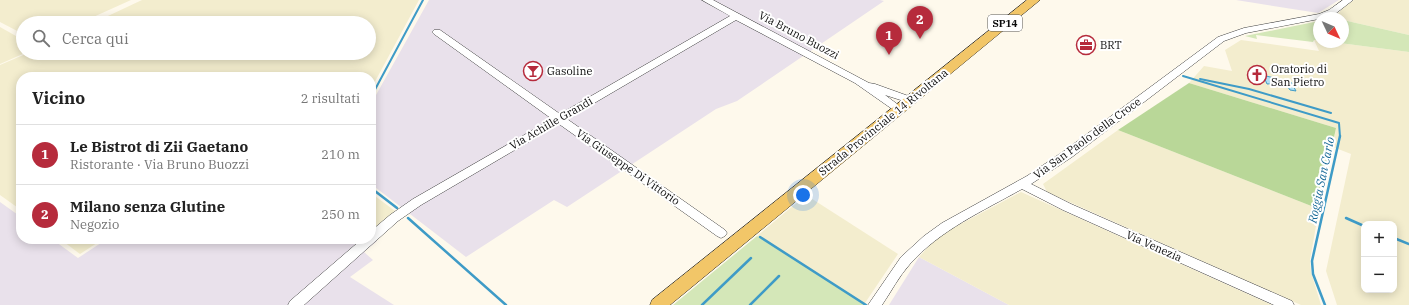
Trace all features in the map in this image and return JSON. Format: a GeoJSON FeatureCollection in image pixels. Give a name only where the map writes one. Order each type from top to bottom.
{"type":"FeatureCollection","features":[{"type":"Feature","properties":{"kind":"main road","name":"Strada Provinciale 14 Rivoltana"},"geometry":{"type":"LineString","coordinates":[[658,305],[1034,0]]}},
{"type":"Feature","properties":{"kind":"street","name":"Via Bruno Buozzi"},"geometry":{"type":"LineString","coordinates":[[706,0],[904,104]]}},
{"type":"Feature","properties":{"kind":"street","name":"Via San Paolo della Croce"},"geometry":{"type":"LineString","coordinates":[[876,305],[905,261],[928,239],[946,226],[1023,184],[1068,154],[1222,39],[1244,31],[1326,14],[1349,0]]}},
{"type":"Feature","properties":{"kind":"street","name":"Via Achille Grandi"},"geometry":{"type":"LineString","coordinates":[[376,233],[417,202],[558,118],[736,16]]}},
{"type":"Feature","properties":{"kind":"street","name":"Via Giuseppe Di Vittorio"},"geometry":{"type":"LineString","coordinates":[[437,32],[721,233]]}},
{"type":"Feature","properties":{"kind":"street","name":"Via Venezia"},"geometry":{"type":"LineString","coordinates":[[1023,184],[1067,207],[1287,305]]}},
{"type":"Feature","properties":{"kind":"street","name":"Via Achille Grandi"},"geometry":{"type":"LineString","coordinates":[[296,305],[363,244]]}},
{"type":"Feature","properties":{"kind":"shaded area"},"geometry":{"type":"Polygon","coordinates":[[[0,0],[131,0],[96,16],[16,16],[16,30],[0,22],[0,0]]]}},
{"type":"Feature","properties":{"kind":"shaded area"},"geometry":{"type":"Polygon","coordinates":[[[142,0],[419,0],[376,80],[376,72],[16,72],[16,206],[0,195],[0,65],[16,58],[16,60],[376,60],[376,16],[108,16],[142,0]]]}},
{"type":"Feature","properties":{"kind":"shaded area"},"geometry":{"type":"Polygon","coordinates":[[[429,0],[884,1],[737,101],[716,109],[567,207],[554,200],[466,257],[376,188],[376,95],[429,0]]]}},
{"type":"Feature","properties":{"kind":"shaded area"},"geometry":{"type":"Polygon","coordinates":[[[1236,0],[1339,0],[1320,12],[1236,0]]]}},
{"type":"Feature","properties":{"kind":"shaded area"},"geometry":{"type":"Polygon","coordinates":[[[1354,0],[1409,0],[1409,35],[1349,21],[1349,12],[1339,12],[1354,0]]]}},
{"type":"Feature","properties":{"kind":"shaded area"},"geometry":{"type":"Polygon","coordinates":[[[0,27],[16,36],[16,57],[0,64],[0,27]]]}},
{"type":"Feature","properties":{"kind":"shaded area"},"geometry":{"type":"Polygon","coordinates":[[[1241,40],[1319,51],[1318,48],[1349,48],[1349,44],[1409,52],[1409,305],[1337,305],[1326,271],[1351,154],[1333,147],[1336,128],[1189,83],[1204,66],[1232,71],[1225,50],[1241,40]]]}},
{"type":"Feature","properties":{"kind":"shaded area"},"geometry":{"type":"Polygon","coordinates":[[[1118,130],[1319,209],[1310,260],[1311,272],[1321,305],[1301,305],[1047,192],[1043,184],[1118,130]]]}},
{"type":"Feature","properties":{"kind":"shaded area"},"geometry":{"type":"Polygon","coordinates":[[[1021,192],[1272,305],[1009,305],[919,257],[938,236],[1021,192]]]}},
{"type":"Feature","properties":{"kind":"shaded area"},"geometry":{"type":"Polygon","coordinates":[[[806,195],[898,254],[865,303],[757,236],[806,195]]]}},
{"type":"Feature","properties":{"kind":"shaded area"},"geometry":{"type":"Polygon","coordinates":[[[376,197],[395,211],[376,227],[376,197]]]}},
{"type":"Feature","properties":{"kind":"shaded area"},"geometry":{"type":"Polygon","coordinates":[[[0,202],[16,213],[16,244],[59,244],[78,258],[99,244],[373,244],[364,252],[373,260],[350,277],[394,305],[0,305],[0,202]]]}},
{"type":"Feature","properties":{"kind":"shaded area"},"geometry":{"type":"Polygon","coordinates":[[[67,244],[95,244],[80,254],[67,244]]]}},
{"type":"Feature","properties":{"kind":"shaded area"},"geometry":{"type":"Polygon","coordinates":[[[919,257],[1009,305],[889,305],[919,257]]]}},
{"type":"Feature","properties":{"kind":"green space"},"geometry":{"type":"Polygon","coordinates":[[[1349,21],[1409,35],[1409,52],[1349,44],[1349,21]]]}},
{"type":"Feature","properties":{"kind":"green space"},"geometry":{"type":"Polygon","coordinates":[[[1313,22],[1313,42],[1256,35],[1257,39],[1245,36],[1313,22]]]}},
{"type":"Feature","properties":{"kind":"green space"},"geometry":{"type":"Polygon","coordinates":[[[1189,83],[1336,128],[1319,209],[1118,130],[1189,83]]]}},
{"type":"Feature","properties":{"kind":"green space"},"geometry":{"type":"Polygon","coordinates":[[[757,236],[865,303],[864,305],[673,305],[757,236]]]}},
{"type":"Feature","properties":{"kind":"water"},"geometry":{"type":"Polygon","coordinates":[[[1266,76],[1291,82],[1296,91],[1290,90],[1285,83],[1267,84],[1264,77],[1266,76]]]}},
{"type":"Feature","properties":{"kind":"waterway"},"geometry":{"type":"LineString","coordinates":[[376,88],[423,0]]}},
{"type":"Feature","properties":{"kind":"waterway","name":"Roggia San Carlo"},"geometry":{"type":"LineString","coordinates":[[1183,76],[1339,123],[1340,136]]}},
{"type":"Feature","properties":{"kind":"waterway"},"geometry":{"type":"LineString","coordinates":[[1200,79],[1249,89],[1331,113]]}},
{"type":"Feature","properties":{"kind":"waterway","name":"Roggia San Carlo"},"geometry":{"type":"LineString","coordinates":[[1325,305],[1313,274],[1312,261],[1340,136]]}},
{"type":"Feature","properties":{"kind":"waterway"},"geometry":{"type":"LineString","coordinates":[[376,192],[397,208]]}},
{"type":"Feature","properties":{"kind":"waterway"},"geometry":{"type":"LineString","coordinates":[[408,218],[506,305]]}},
{"type":"Feature","properties":{"kind":"waterway"},"geometry":{"type":"LineString","coordinates":[[1346,218],[1361,225]]}},
{"type":"Feature","properties":{"kind":"waterway"},"geometry":{"type":"LineString","coordinates":[[760,237],[866,305]]}},
{"type":"Feature","properties":{"kind":"waterway"},"geometry":{"type":"LineString","coordinates":[[1397,239],[1409,244]]}},
{"type":"Feature","properties":{"kind":"waterway"},"geometry":{"type":"LineString","coordinates":[[702,305],[751,258]]}},
{"type":"Feature","properties":{"kind":"waterway"},"geometry":{"type":"LineString","coordinates":[[750,305],[779,276]]}},
{"type":"Feature","properties":{"kind":"place","name":"Milano senza Glutine"},"geometry":{"type":"Point","coordinates":[920,39]}},
{"type":"Feature","properties":{"kind":"place","name":"BRT"},"geometry":{"type":"Point","coordinates":[1086,45]}},
{"type":"Feature","properties":{"kind":"place","name":"Le Bistrot di Zii Gaetano"},"geometry":{"type":"Point","coordinates":[889,55]}},
{"type":"Feature","properties":{"kind":"place","name":"Gasoline"},"geometry":{"type":"Point","coordinates":[533,71]}},
{"type":"Feature","properties":{"kind":"place","name":"Oratorio di San Pietro"},"geometry":{"type":"Point","coordinates":[1257,75]}}]}
